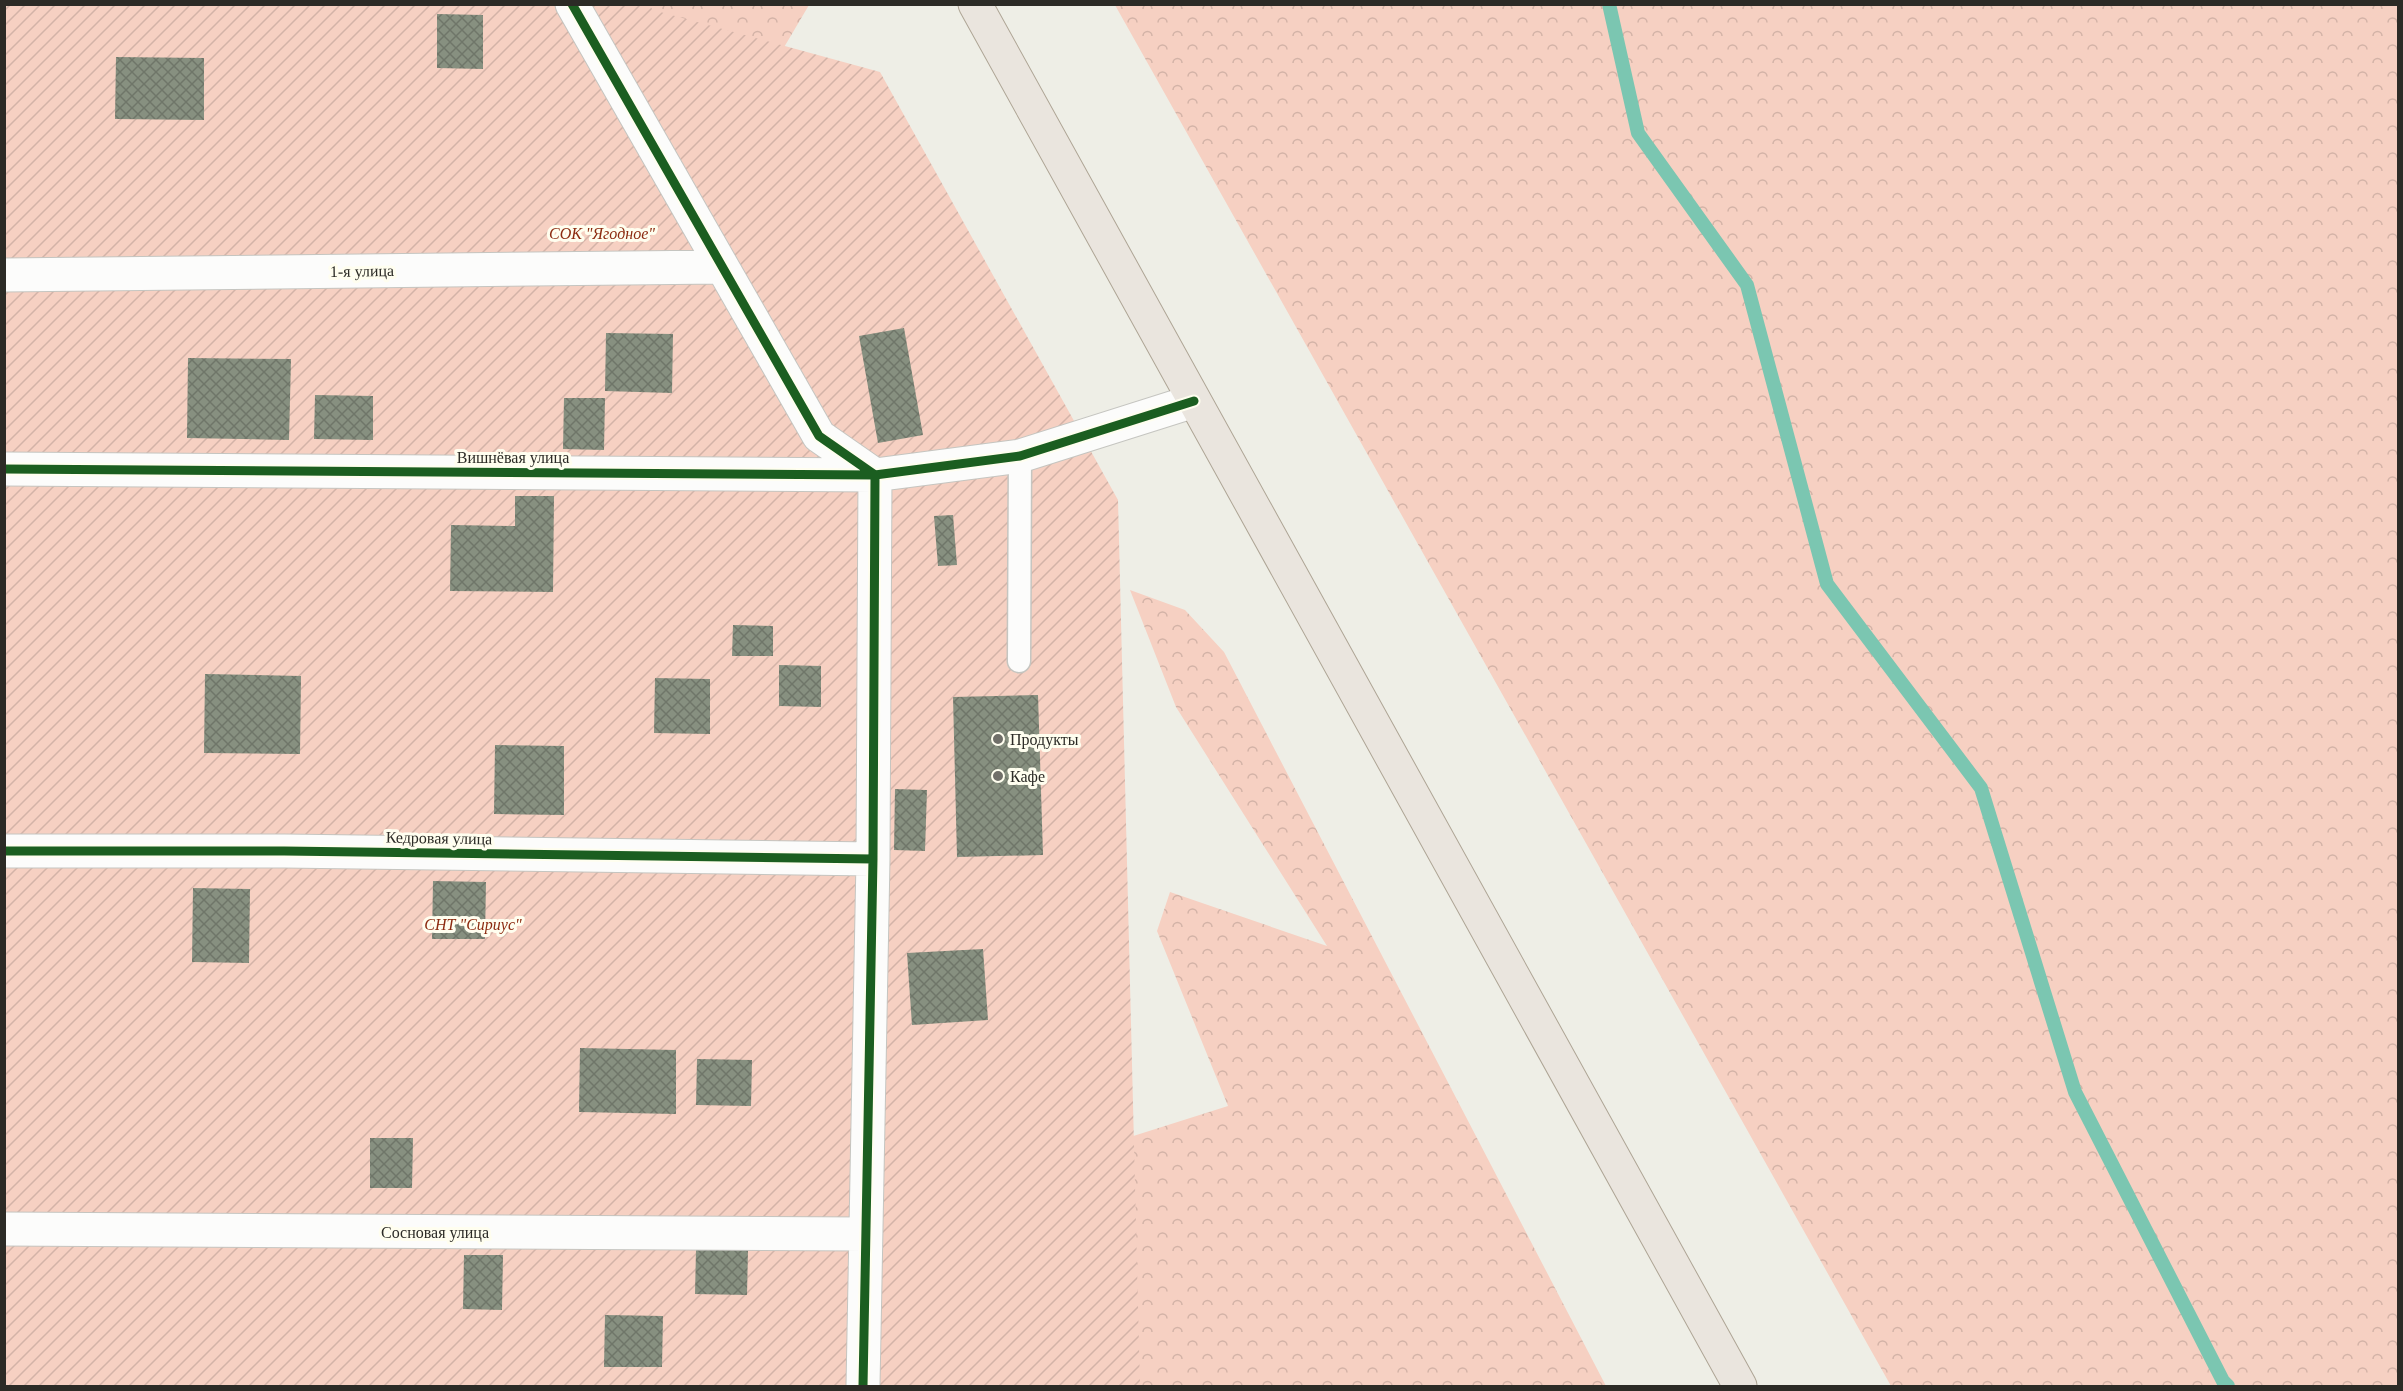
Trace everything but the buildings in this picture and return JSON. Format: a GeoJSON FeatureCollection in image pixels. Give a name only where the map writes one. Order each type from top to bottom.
{"type":"FeatureCollection","features":[{"type":"Feature","properties":{"kind":"main road"},"geometry":{"type":"LineString","coordinates":[[975,4],[1740,1386]]}},
{"type":"Feature","properties":{"kind":"street"},"geometry":{"type":"LineString","coordinates":[[572,4],[720,267],[819,436],[875,475],[873,859],[863,1386]]}},
{"type":"Feature","properties":{"kind":"street","name":"1-я улица"},"geometry":{"type":"LineString","coordinates":[[4,275],[720,267]]}},
{"type":"Feature","properties":{"kind":"street","name":"Вишнёвая улица"},"geometry":{"type":"LineString","coordinates":[[4,468],[875,475],[1020,456],[1194,401]]}},
{"type":"Feature","properties":{"kind":"street","name":"Кедровая улица"},"geometry":{"type":"LineString","coordinates":[[4,851],[284,851],[873,859]]}},
{"type":"Feature","properties":{"kind":"street","name":"Сосновая улица"},"geometry":{"type":"LineString","coordinates":[[4,1229],[866,1234]]}},
{"type":"Feature","properties":{"kind":"lane"},"geometry":{"type":"LineString","coordinates":[[1019,661],[1020,456]]}},
{"type":"Feature","properties":{"kind":"green space","name":"СНТ \"Сириус\""},"geometry":{"type":"Polygon","coordinates":[[[5,5],[649,5],[653,10],[880,72],[1118,500],[1140,1386],[5,1386],[5,5]]]}},
{"type":"Feature","properties":{"kind":"green space"},"geometry":{"type":"Polygon","coordinates":[[[608,5],[809,5],[741,120],[608,5]]]}},
{"type":"Feature","properties":{"kind":"green space"},"geometry":{"type":"Polygon","coordinates":[[[1115,5],[2398,5],[2398,1386],[1891,1386],[1115,5]]]}},
{"type":"Feature","properties":{"kind":"green space"},"geometry":{"type":"Polygon","coordinates":[[[1130,590],[1185,610],[1224,652],[1606,1386],[904,1386],[1127,1138],[1228,1106],[1157,931],[1170,892],[1327,946],[1176,707],[1130,590]]]}},
{"type":"Feature","properties":{"kind":"waterway"},"geometry":{"type":"LineString","coordinates":[[1609,4],[1638,133],[1747,285],[1827,584],[1981,788],[2075,1092],[2223,1381],[2228,1386]]}},
{"type":"Feature","properties":{"kind":"cycle path"},"geometry":{"type":"LineString","coordinates":[[572,4],[819,436],[875,475],[873,859],[863,1386]]}},
{"type":"Feature","properties":{"kind":"cycle path"},"geometry":{"type":"LineString","coordinates":[[4,469],[875,475],[1020,456],[1194,401]]}},
{"type":"Feature","properties":{"kind":"cycle path"},"geometry":{"type":"LineString","coordinates":[[4,851],[284,851],[873,859]]}},
{"type":"Feature","properties":{"kind":"place","name":"Продукты"},"geometry":{"type":"Point","coordinates":[998,739]}},
{"type":"Feature","properties":{"kind":"place","name":"Кафе"},"geometry":{"type":"Point","coordinates":[998,776]}},
{"type":"Feature","properties":{"kind":"park label","name":"СОК \"Ягодное\""},"geometry":{"type":"Point","coordinates":[602,233]}}]}
